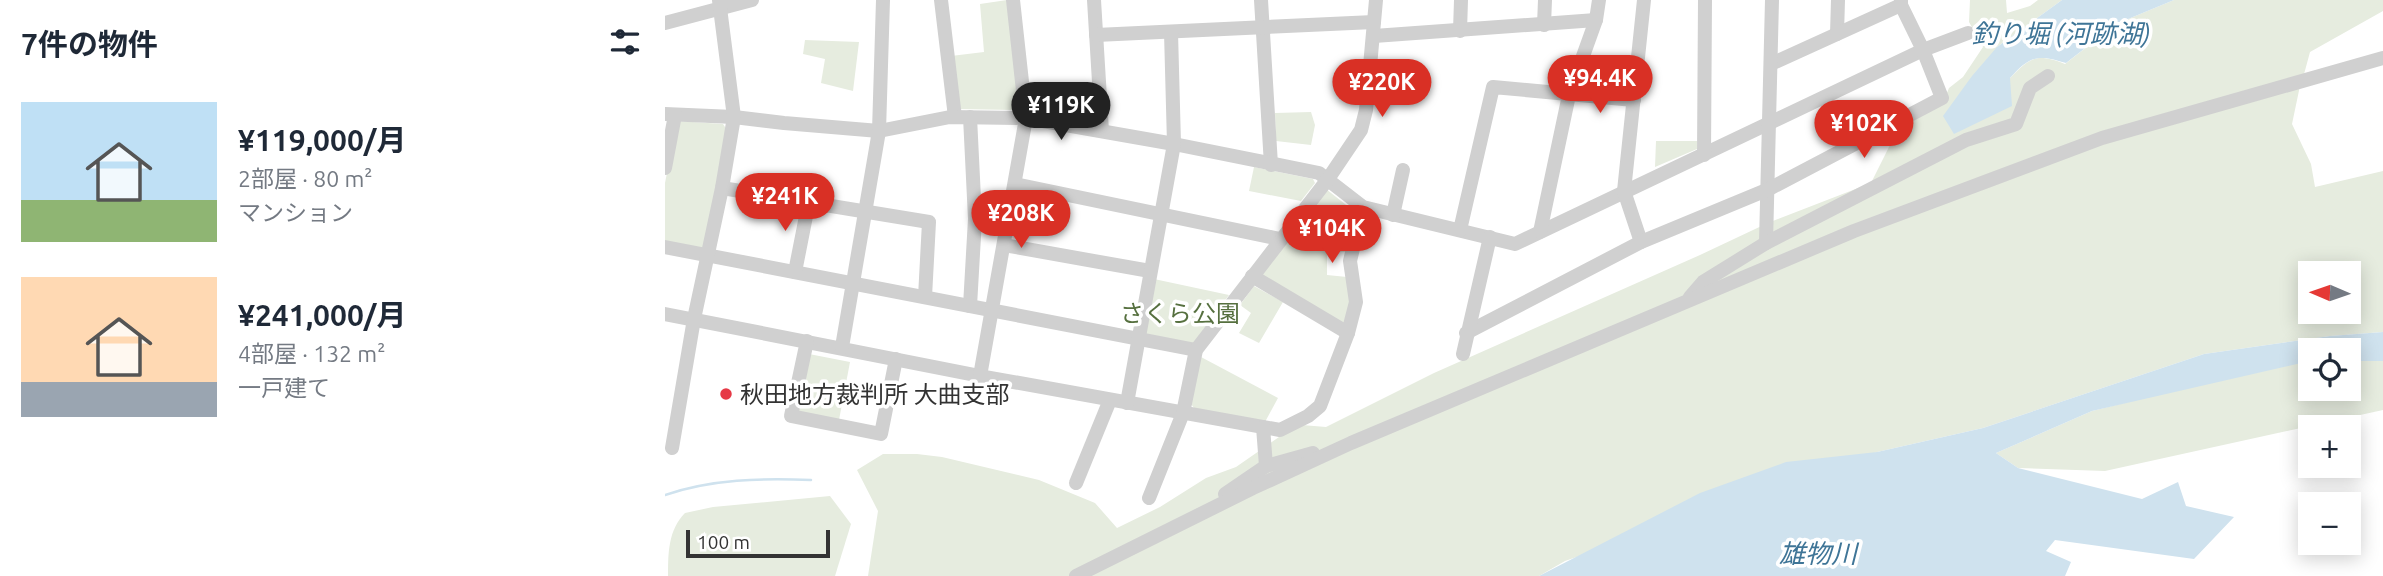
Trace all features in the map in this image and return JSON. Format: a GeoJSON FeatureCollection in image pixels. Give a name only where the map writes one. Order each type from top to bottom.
{"type":"FeatureCollection","features":[{"type":"Feature","properties":{"kind":"street"},"geometry":{"type":"LineString","coordinates":[[665,23],[720,4],[752,0]]}},
{"type":"Feature","properties":{"kind":"street"},"geometry":{"type":"LineString","coordinates":[[842,347],[879,131],[883,0]]}},
{"type":"Feature","properties":{"kind":"street"},"geometry":{"type":"LineString","coordinates":[[941,0],[962,117],[975,219],[970,306]]}},
{"type":"Feature","properties":{"kind":"street"},"geometry":{"type":"LineString","coordinates":[[980,376],[1025,118],[1013,0]]}},
{"type":"Feature","properties":{"kind":"street"},"geometry":{"type":"LineString","coordinates":[[1094,0],[1102,131]]}},
{"type":"Feature","properties":{"kind":"street"},"geometry":{"type":"LineString","coordinates":[[1261,0],[1271,165]]}},
{"type":"Feature","properties":{"kind":"street"},"geometry":{"type":"LineString","coordinates":[[1149,498],[1183,413],[1196,350],[1328,179],[1361,130],[1366,110],[1376,0]]}},
{"type":"Feature","properties":{"kind":"street"},"geometry":{"type":"LineString","coordinates":[[1460,31],[1461,0]]}},
{"type":"Feature","properties":{"kind":"street"},"geometry":{"type":"LineString","coordinates":[[1544,24],[1545,0]]}},
{"type":"Feature","properties":{"kind":"street"},"geometry":{"type":"LineString","coordinates":[[1540,232],[1569,95],[1596,20],[1599,0]]}},
{"type":"Feature","properties":{"kind":"street"},"geometry":{"type":"LineString","coordinates":[[1641,242],[1624,191],[1644,0]]}},
{"type":"Feature","properties":{"kind":"street"},"geometry":{"type":"LineString","coordinates":[[1704,155],[1705,0]]}},
{"type":"Feature","properties":{"kind":"street"},"geometry":{"type":"LineString","coordinates":[[1766,243],[1772,0]]}},
{"type":"Feature","properties":{"kind":"street"},"geometry":{"type":"LineString","coordinates":[[1837,34],[1839,0]]}},
{"type":"Feature","properties":{"kind":"street"},"geometry":{"type":"LineString","coordinates":[[1466,333],[1641,242],[1769,189],[1942,98],[1901,3],[1771,64]]}},
{"type":"Feature","properties":{"kind":"street"},"geometry":{"type":"LineString","coordinates":[[672,447],[734,117],[720,4]]}},
{"type":"Feature","properties":{"kind":"street"},"geometry":{"type":"LineString","coordinates":[[1096,35],[1263,27],[1460,31],[1596,20]]}},
{"type":"Feature","properties":{"kind":"street"},"geometry":{"type":"LineString","coordinates":[[1127,403],[1174,144],[1171,32]]}},
{"type":"Feature","properties":{"kind":"street"},"geometry":{"type":"LineString","coordinates":[[665,168],[670,115],[734,117],[879,131],[962,117],[1025,118],[1319,173],[1363,207],[1515,244],[1923,50],[1968,33]]}},
{"type":"Feature","properties":{"kind":"street"},"geometry":{"type":"LineString","coordinates":[[1076,576],[1332,452],[1807,250],[2102,138],[2383,58]]}},
{"type":"Feature","properties":{"kind":"street"},"geometry":{"type":"LineString","coordinates":[[1689,299],[1703,282],[1766,243],[1966,140],[2016,124],[2030,88],[2048,76]]}},
{"type":"Feature","properties":{"kind":"street"},"geometry":{"type":"LineString","coordinates":[[1460,230],[1493,87],[1634,100]]}},
{"type":"Feature","properties":{"kind":"street"},"geometry":{"type":"LineString","coordinates":[[1393,215],[1403,170]]}},
{"type":"Feature","properties":{"kind":"street"},"geometry":{"type":"LineString","coordinates":[[1014,184],[1280,239]]}},
{"type":"Feature","properties":{"kind":"street"},"geometry":{"type":"LineString","coordinates":[[722,188],[929,222],[925,297]]}},
{"type":"Feature","properties":{"kind":"street"},"geometry":{"type":"LineString","coordinates":[[796,272],[809,201]]}},
{"type":"Feature","properties":{"kind":"street"},"geometry":{"type":"LineString","coordinates":[[665,314],[980,376],[1280,429],[1308,416],[1321,406],[1356,302],[1350,261],[1363,207]]}},
{"type":"Feature","properties":{"kind":"street"},"geometry":{"type":"LineString","coordinates":[[1463,354],[1490,237]]}},
{"type":"Feature","properties":{"kind":"street"},"geometry":{"type":"LineString","coordinates":[[1766,243],[1807,250]]}},
{"type":"Feature","properties":{"kind":"street"},"geometry":{"type":"LineString","coordinates":[[1004,245],[1150,271]]}},
{"type":"Feature","properties":{"kind":"street"},"geometry":{"type":"LineString","coordinates":[[665,247],[1196,350]]}},
{"type":"Feature","properties":{"kind":"street"},"geometry":{"type":"LineString","coordinates":[[1252,276],[1348,332]]}},
{"type":"Feature","properties":{"kind":"street"},"geometry":{"type":"LineString","coordinates":[[807,341],[791,416],[881,434],[895,359]]}},
{"type":"Feature","properties":{"kind":"street"},"geometry":{"type":"LineString","coordinates":[[1076,483],[1110,400]]}},
{"type":"Feature","properties":{"kind":"street"},"geometry":{"type":"LineString","coordinates":[[1263,427],[1266,466]]}},
{"type":"Feature","properties":{"kind":"street"},"geometry":{"type":"LineString","coordinates":[[1194,518],[1266,466],[1309,454],[1332,452]]}},
{"type":"Feature","properties":{"kind":"green space"},"geometry":{"type":"Polygon","coordinates":[[[1007,0],[1019,103],[1014,110],[957,109],[951,56],[984,52],[980,4],[1007,0]]]}},
{"type":"Feature","properties":{"kind":"green space"},"geometry":{"type":"Polygon","coordinates":[[[1970,0],[2006,0],[2007,13],[2030,6],[2038,0],[2062,0],[1997,47],[2009,92],[2010,78],[2029,61],[2041,58],[2065,64],[2116,24],[2174,0],[2383,0],[2383,11],[2310,52],[2303,78],[2085,144],[2301,81],[2292,124],[2311,164],[2315,187],[2383,171],[2383,332],[2298,338],[2298,341],[2204,354],[1983,428],[1877,452],[1565,561],[1539,576],[868,576],[878,511],[857,470],[883,454],[942,457],[1039,480],[1095,503],[1117,528],[1160,507],[1206,478],[1236,467],[1279,437],[1302,425],[1326,427],[1434,373],[1770,222],[1871,183],[1897,131],[1943,102],[1949,88],[1963,77],[1983,47],[1969,22],[1970,0]]]}},
{"type":"Feature","properties":{"kind":"green space"},"geometry":{"type":"Polygon","coordinates":[[[805,40],[859,42],[853,91],[821,83],[825,59],[803,54],[805,40]]]}},
{"type":"Feature","properties":{"kind":"green space"},"geometry":{"type":"Polygon","coordinates":[[[1311,112],[1315,125],[1311,145],[1276,141],[1275,113],[1311,112]]]}},
{"type":"Feature","properties":{"kind":"green space"},"geometry":{"type":"Polygon","coordinates":[[[677,121],[723,124],[727,130],[703,250],[665,243],[665,183],[677,121]]]}},
{"type":"Feature","properties":{"kind":"green space"},"geometry":{"type":"Polygon","coordinates":[[[1656,141],[1697,141],[1697,149],[1655,167],[1656,141]]]}},
{"type":"Feature","properties":{"kind":"green space"},"geometry":{"type":"Polygon","coordinates":[[[1254,167],[1313,179],[1315,183],[1301,201],[1249,191],[1254,167]]]}},
{"type":"Feature","properties":{"kind":"green space"},"geometry":{"type":"Polygon","coordinates":[[[1326,189],[1355,212],[1346,252],[1327,251],[1327,275],[1347,277],[1351,297],[1345,328],[1262,275],[1326,189]]]}},
{"type":"Feature","properties":{"kind":"green space","name":"さくら公園"},"geometry":{"type":"Polygon","coordinates":[[[1154,279],[1229,295],[1193,344],[1144,334],[1154,279]]]}},
{"type":"Feature","properties":{"kind":"green space"},"geometry":{"type":"Polygon","coordinates":[[[1254,286],[1283,302],[1259,343],[1239,333],[1251,313],[1240,305],[1254,286]]]}},
{"type":"Feature","properties":{"kind":"green space"},"geometry":{"type":"Polygon","coordinates":[[[809,354],[850,362],[839,420],[798,411],[809,354]]]}},
{"type":"Feature","properties":{"kind":"green space"},"geometry":{"type":"Polygon","coordinates":[[[1201,357],[1278,398],[1265,422],[1194,408],[1191,404],[1201,357]]]}},
{"type":"Feature","properties":{"kind":"green space"},"geometry":{"type":"Polygon","coordinates":[[[2361,361],[2383,361],[2383,410],[2360,415],[2298,415],[2298,429],[2105,471],[2018,468],[1996,453],[2092,411],[2249,372],[2298,363],[2298,401],[2361,401],[2361,361]]]}},
{"type":"Feature","properties":{"kind":"green space"},"geometry":{"type":"Polygon","coordinates":[[[830,496],[851,524],[835,576],[668,576],[672,535],[685,513],[713,507],[830,496]]]}},
{"type":"Feature","properties":{"kind":"water","name":"釣り堀 (河跡湖)"},"geometry":{"type":"Polygon","coordinates":[[[2062,0],[2174,0],[2116,24],[2066,63],[2048,58],[2029,61],[2010,78],[2012,106],[1954,134],[1943,116],[1972,76],[1997,47],[2062,0]]]}},
{"type":"Feature","properties":{"kind":"water"},"geometry":{"type":"Polygon","coordinates":[[[2383,332],[2383,361],[2361,361],[2361,338],[2316,338],[2383,332]]]}},
{"type":"Feature","properties":{"kind":"water","name":"雄物川"},"geometry":{"type":"Polygon","coordinates":[[[2298,341],[2298,364],[2092,411],[1996,453],[2018,468],[2142,499],[2178,482],[2186,506],[2234,517],[2194,559],[2055,540],[2046,551],[2071,562],[2065,576],[1539,576],[1700,493],[1786,462],[1877,452],[1983,428],[2204,354],[2298,341]]]}},
{"type":"Feature","properties":{"kind":"waterway"},"geometry":{"type":"LineString","coordinates":[[665,495],[737,481],[811,480]]}},
{"type":"Feature","properties":{"kind":"place","name":"秋田地方裁判所 大曲支部"},"geometry":{"type":"Point","coordinates":[726,394]}}]}
